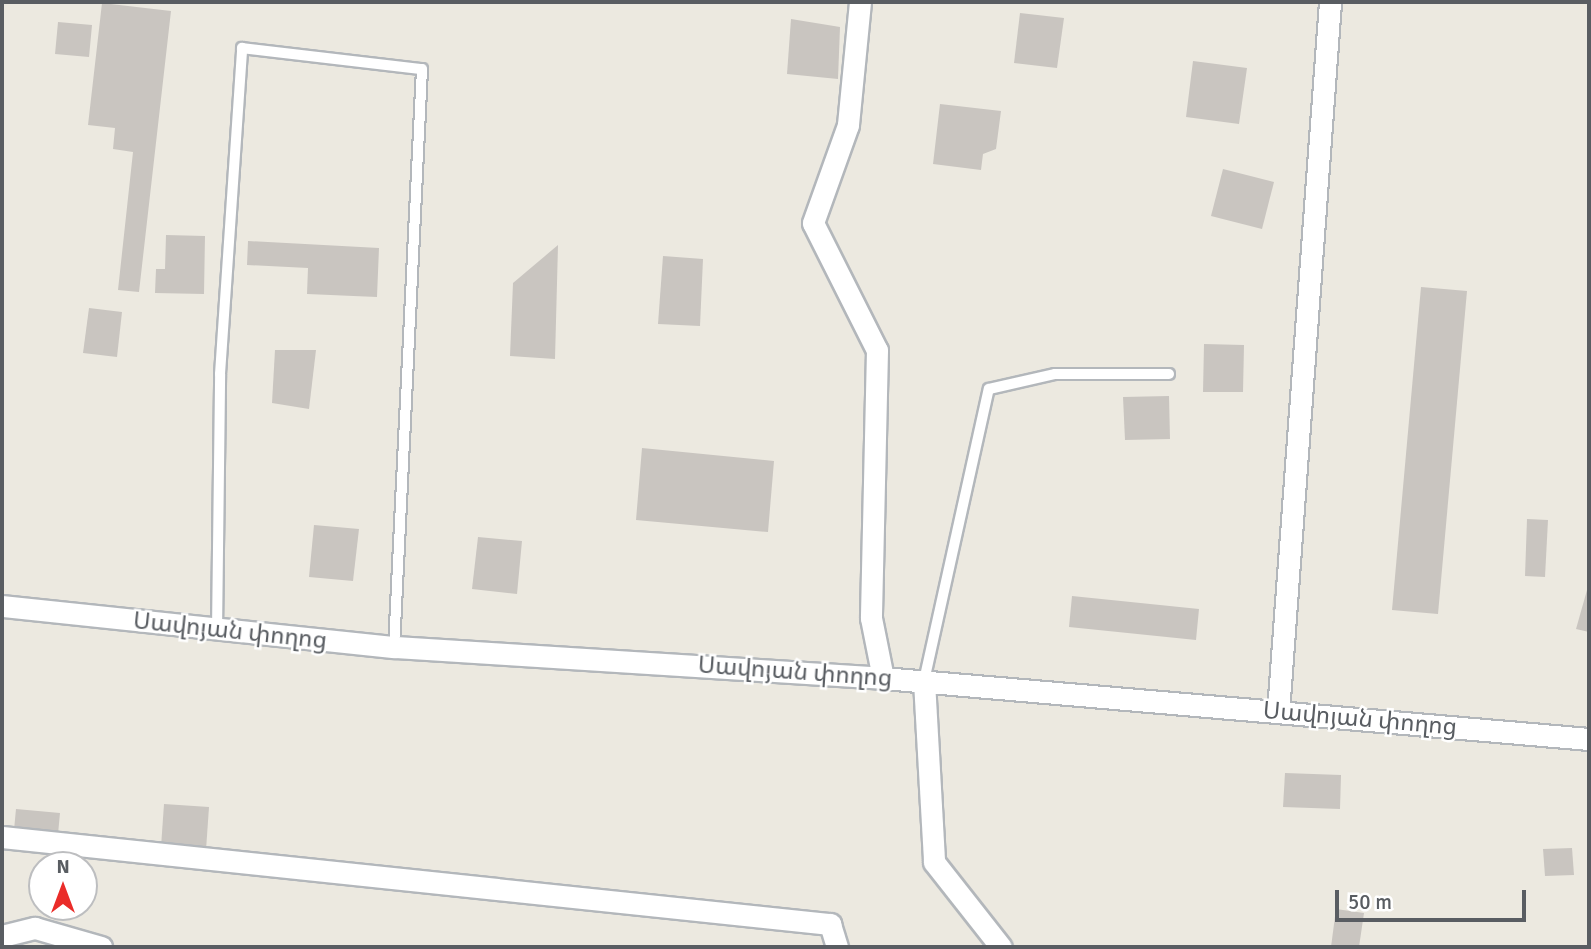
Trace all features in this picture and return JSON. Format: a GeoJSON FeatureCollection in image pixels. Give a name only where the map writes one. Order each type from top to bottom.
{"type":"FeatureCollection","features":[{"type":"Feature","properties":{"kind":"street"},"geometry":{"type":"LineString","coordinates":[[860,2],[848,125],[813,223],[877,351],[871,618],[883,678]]}},
{"type":"Feature","properties":{"kind":"street"},"geometry":{"type":"LineString","coordinates":[[1278,712],[1330,2]]}},
{"type":"Feature","properties":{"kind":"street","name":"Սավոյան փողոց"},"geometry":{"type":"LineString","coordinates":[[2,606],[217,631],[394,646],[924,681],[1589,739]]}},
{"type":"Feature","properties":{"kind":"street"},"geometry":{"type":"LineString","coordinates":[[924,681],[934,862],[1001,947]]}},
{"type":"Feature","properties":{"kind":"street"},"geometry":{"type":"LineString","coordinates":[[2,837],[830,924],[837,947]]}},
{"type":"Feature","properties":{"kind":"street"},"geometry":{"type":"LineString","coordinates":[[2,936],[36,928],[101,947]]}},
{"type":"Feature","properties":{"kind":"lane"},"geometry":{"type":"LineString","coordinates":[[217,631],[220,374],[242,48],[422,69],[394,646]]}},
{"type":"Feature","properties":{"kind":"lane"},"geometry":{"type":"LineString","coordinates":[[924,681],[989,389],[1055,374],[1169,374]]}},
{"type":"Feature","properties":{"kind":"building"},"geometry":{"type":"Polygon","coordinates":[[[102,3],[171,11],[139,292],[118,290],[133,152],[113,149],[115,128],[88,125],[102,3]]]}},
{"type":"Feature","properties":{"kind":"building"},"geometry":{"type":"Polygon","coordinates":[[[1020,13],[1064,18],[1057,68],[1014,63],[1020,13]]]}},
{"type":"Feature","properties":{"kind":"building"},"geometry":{"type":"Polygon","coordinates":[[[791,19],[840,27],[838,79],[787,74],[791,19]]]}},
{"type":"Feature","properties":{"kind":"building"},"geometry":{"type":"Polygon","coordinates":[[[58,22],[92,25],[89,57],[55,54],[58,22]]]}},
{"type":"Feature","properties":{"kind":"building"},"geometry":{"type":"Polygon","coordinates":[[[1193,61],[1247,68],[1239,124],[1186,117],[1193,61]]]}},
{"type":"Feature","properties":{"kind":"building"},"geometry":{"type":"Polygon","coordinates":[[[940,104],[1001,111],[996,149],[983,154],[981,170],[933,164],[940,104]]]}},
{"type":"Feature","properties":{"kind":"building"},"geometry":{"type":"Polygon","coordinates":[[[1223,169],[1274,182],[1262,229],[1211,216],[1223,169]]]}},
{"type":"Feature","properties":{"kind":"building"},"geometry":{"type":"Polygon","coordinates":[[[166,235],[205,236],[204,294],[155,293],[156,269],[165,269],[166,235]]]}},
{"type":"Feature","properties":{"kind":"building"},"geometry":{"type":"Polygon","coordinates":[[[248,241],[379,248],[377,297],[307,294],[308,268],[247,265],[248,241]]]}},
{"type":"Feature","properties":{"kind":"building"},"geometry":{"type":"Polygon","coordinates":[[[558,245],[555,359],[510,356],[513,283],[558,245]]]}},
{"type":"Feature","properties":{"kind":"building"},"geometry":{"type":"Polygon","coordinates":[[[663,256],[703,259],[700,326],[658,324],[663,256]]]}},
{"type":"Feature","properties":{"kind":"building"},"geometry":{"type":"Polygon","coordinates":[[[1421,287],[1467,291],[1438,614],[1392,610],[1421,287]]]}},
{"type":"Feature","properties":{"kind":"building"},"geometry":{"type":"Polygon","coordinates":[[[89,308],[122,312],[117,357],[83,353],[89,308]]]}},
{"type":"Feature","properties":{"kind":"building"},"geometry":{"type":"Polygon","coordinates":[[[1204,344],[1244,345],[1243,392],[1203,392],[1204,344]]]}},
{"type":"Feature","properties":{"kind":"building"},"geometry":{"type":"Polygon","coordinates":[[[275,350],[316,350],[309,409],[272,403],[275,350]]]}},
{"type":"Feature","properties":{"kind":"building"},"geometry":{"type":"Polygon","coordinates":[[[1169,396],[1170,439],[1125,440],[1123,397],[1169,396]]]}},
{"type":"Feature","properties":{"kind":"building"},"geometry":{"type":"Polygon","coordinates":[[[642,448],[774,461],[768,532],[636,520],[642,448]]]}},
{"type":"Feature","properties":{"kind":"building"},"geometry":{"type":"Polygon","coordinates":[[[1527,519],[1548,520],[1545,577],[1525,576],[1527,519]]]}},
{"type":"Feature","properties":{"kind":"building"},"geometry":{"type":"Polygon","coordinates":[[[314,525],[359,529],[353,581],[309,577],[314,525]]]}},
{"type":"Feature","properties":{"kind":"building"},"geometry":{"type":"Polygon","coordinates":[[[478,537],[522,541],[517,594],[472,589],[478,537]]]}},
{"type":"Feature","properties":{"kind":"building"},"geometry":{"type":"Polygon","coordinates":[[[1589,583],[1589,632],[1576,629],[1589,583]]]}},
{"type":"Feature","properties":{"kind":"building"},"geometry":{"type":"Polygon","coordinates":[[[1072,596],[1199,609],[1196,640],[1069,627],[1072,596]]]}},
{"type":"Feature","properties":{"kind":"building"},"geometry":{"type":"Polygon","coordinates":[[[1285,773],[1341,775],[1340,809],[1283,807],[1285,773]]]}},
{"type":"Feature","properties":{"kind":"building"},"geometry":{"type":"Polygon","coordinates":[[[164,804],[209,807],[206,850],[161,847],[164,804]]]}},
{"type":"Feature","properties":{"kind":"building"},"geometry":{"type":"Polygon","coordinates":[[[16,809],[60,813],[58,834],[14,830],[16,809]]]}},
{"type":"Feature","properties":{"kind":"building"},"geometry":{"type":"Polygon","coordinates":[[[1572,848],[1574,875],[1545,876],[1543,849],[1572,848]]]}},
{"type":"Feature","properties":{"kind":"building"},"geometry":{"type":"Polygon","coordinates":[[[1336,909],[1364,913],[1359,947],[1331,947],[1336,909]]]}}]}
